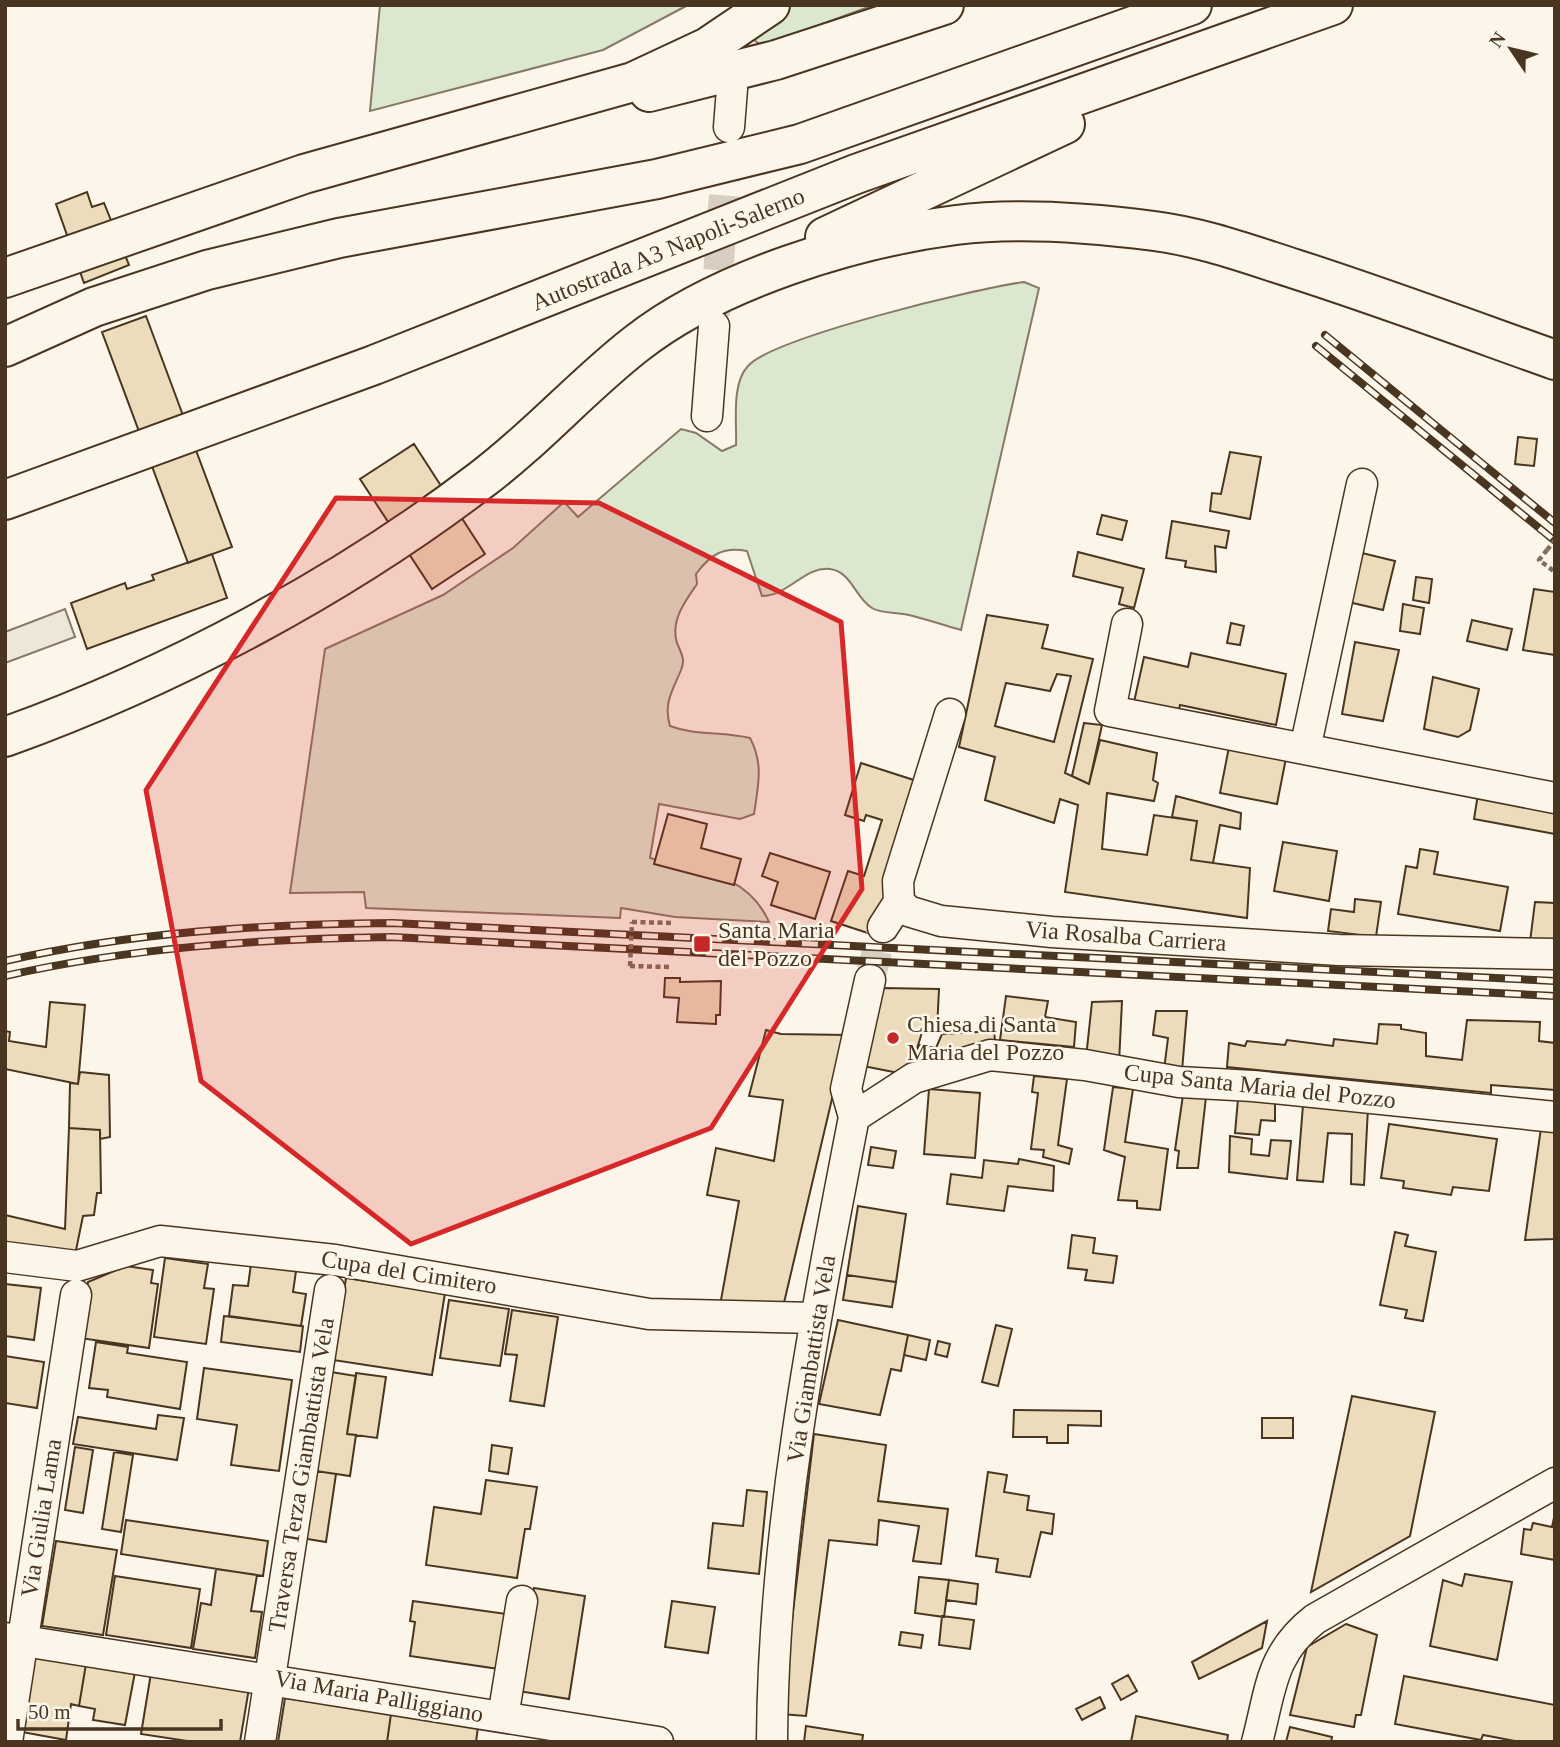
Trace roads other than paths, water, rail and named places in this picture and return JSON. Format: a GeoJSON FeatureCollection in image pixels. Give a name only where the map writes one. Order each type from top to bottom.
{"type":"FeatureCollection","features":[{"type":"Feature","properties":{"kind":"highway"},"geometry":{"type":"LineString","coordinates":[[452,134],[683,85],[776,60],[944,5]]}},
{"type":"Feature","properties":{"kind":"highway","name":"Autostrada A3 Napoli-Salerno"},"geometry":{"type":"LineString","coordinates":[[5,347],[94,307],[207,270],[352,235],[657,179],[800,144],[1192,5]]}},
{"type":"Feature","properties":{"kind":"highway"},"geometry":{"type":"LineString","coordinates":[[5,278],[304,174],[633,82],[708,47],[748,7]]}},
{"type":"Feature","properties":{"kind":"highway"},"geometry":{"type":"LineString","coordinates":[[5,737],[182,662],[352,567],[481,481],[638,342],[706,315],[908,196],[1316,11]]}},
{"type":"Feature","properties":{"kind":"highway","name":"Autostrada A3 Napoli-Salerno"},"geometry":{"type":"LineString","coordinates":[[5,500],[374,365],[856,174],[1316,11]]}},
{"type":"Feature","properties":{"kind":"highway"},"geometry":{"type":"LineString","coordinates":[[706,315],[762,276],[859,244],[958,224],[1058,223],[1157,231],[1215,243],[1348,286],[1555,360]]}},
{"type":"Feature","properties":{"kind":"street"},"geometry":{"type":"LineString","coordinates":[[729,127],[732,89]]}},
{"type":"Feature","properties":{"kind":"street"},"geometry":{"type":"LineString","coordinates":[[706,315],[708,416]]}},
{"type":"Feature","properties":{"kind":"street"},"geometry":{"type":"LineString","coordinates":[[1305,749],[1362,484]]}},
{"type":"Feature","properties":{"kind":"street"},"geometry":{"type":"LineString","coordinates":[[1127,624],[1110,710],[1555,798]]}},
{"type":"Feature","properties":{"kind":"street"},"geometry":{"type":"LineString","coordinates":[[883,927],[899,902],[898,881],[950,714]]}},
{"type":"Feature","properties":{"kind":"street","name":"Via Rosalba Carriera"},"geometry":{"type":"LineString","coordinates":[[899,902],[908,911],[941,920],[1052,932],[1339,950],[1555,954]]}},
{"type":"Feature","properties":{"kind":"street","name":"Via Giambattista Vela"},"geometry":{"type":"LineString","coordinates":[[772,1742],[772,1683],[786,1515],[815,1318],[854,1117],[846,1089],[870,980]]}},
{"type":"Feature","properties":{"kind":"street","name":"Cupa Santa Maria del Pozzo"},"geometry":{"type":"LineString","coordinates":[[854,1117],[914,1078],[990,1055],[1085,1065],[1179,1082],[1253,1086],[1555,1117]]}},
{"type":"Feature","properties":{"kind":"street","name":"Cupa del Cimitero"},"geometry":{"type":"LineString","coordinates":[[5,1257],[77,1266],[160,1241],[335,1259],[649,1314],[815,1318]]}},
{"type":"Feature","properties":{"kind":"street","name":"Traversa Terza Giambattista Vela"},"geometry":{"type":"LineString","coordinates":[[260,1742],[330,1290]]}},
{"type":"Feature","properties":{"kind":"street","name":"Via Giulia Lama"},"geometry":{"type":"LineString","coordinates":[[7,1742],[13,1640],[76,1295]]}},
{"type":"Feature","properties":{"kind":"street"},"geometry":{"type":"LineString","coordinates":[[1257,1742],[1280,1656],[1294,1636],[1315,1619],[1555,1483]]}},
{"type":"Feature","properties":{"kind":"street","name":"Via Maria Palliggiano"},"geometry":{"type":"LineString","coordinates":[[509,1726],[522,1601]]}},
{"type":"Feature","properties":{"kind":"street","name":"Via Maria Palliggiano"},"geometry":{"type":"LineString","coordinates":[[13,1640],[270,1678],[509,1726],[658,1742]]}},
{"type":"Feature","properties":{"kind":"tunnel"},"geometry":{"type":"LineString","coordinates":[[715,315],[728,141]]}},
{"type":"Feature","properties":{"kind":"tunnel"},"geometry":{"type":"LineString","coordinates":[[870,980],[883,927]]}},
{"type":"Feature","properties":{"kind":"railway"},"geometry":{"type":"LineString","coordinates":[[1325,335],[1555,523]]}},
{"type":"Feature","properties":{"kind":"railway"},"geometry":{"type":"LineString","coordinates":[[1316,346],[1555,541]]}},
{"type":"Feature","properties":{"kind":"railway"},"geometry":{"type":"LineString","coordinates":[[5,961],[150,936],[296,925],[393,923],[1555,981]]}},
{"type":"Feature","properties":{"kind":"railway"},"geometry":{"type":"LineString","coordinates":[[5,976],[101,958],[197,946],[392,937],[1555,996]]}},
{"type":"Feature","properties":{"kind":"place","name":"Santa Maria del Pozzo"},"geometry":{"type":"Point","coordinates":[702,944]}},
{"type":"Feature","properties":{"kind":"place","name":"Chiesa di Santa Maria del Pozzo"},"geometry":{"type":"Point","coordinates":[893,1038]}}]}
